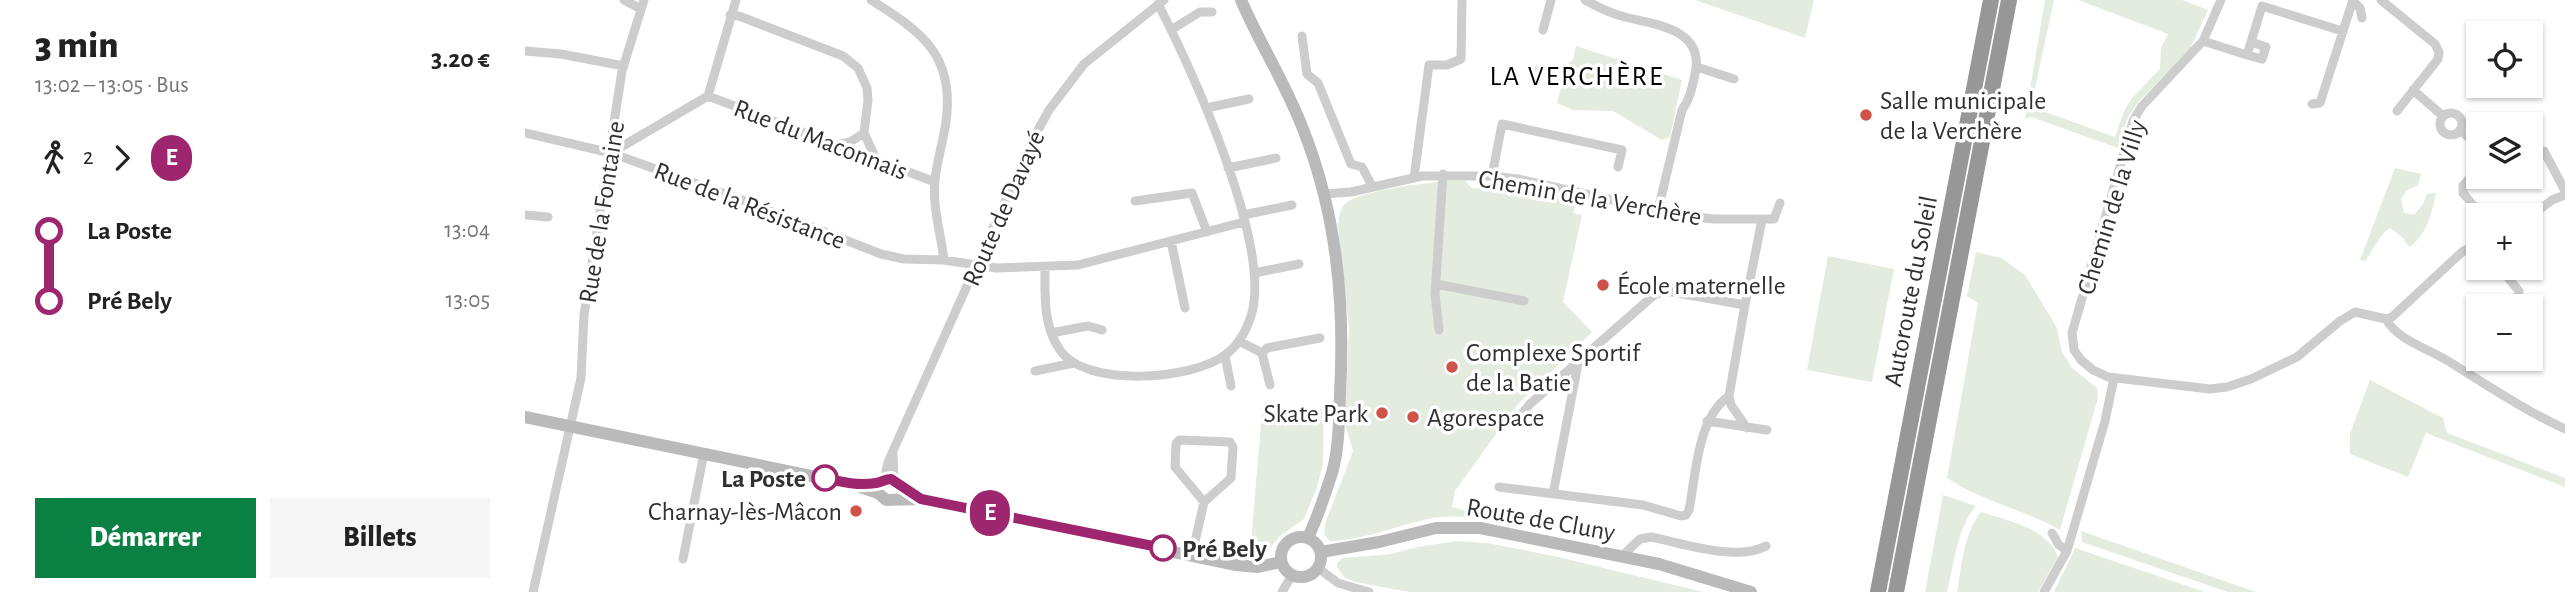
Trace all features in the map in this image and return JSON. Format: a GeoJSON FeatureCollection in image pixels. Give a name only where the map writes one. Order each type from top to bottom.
{"type":"FeatureCollection","features":[{"type":"Feature","properties":{"kind":"highway","name":"Autoroute du Soleil"},"geometry":{"type":"LineString","coordinates":[[1878,592],[1991,0]]}},
{"type":"Feature","properties":{"kind":"highway","name":"Autoroute du Soleil"},"geometry":{"type":"LineString","coordinates":[[1896,592],[2009,0]]}},
{"type":"Feature","properties":{"kind":"main road"},"geometry":{"type":"LineString","coordinates":[[1232,0],[1249,18]]}},
{"type":"Feature","properties":{"kind":"main road"},"geometry":{"type":"LineString","coordinates":[[1241,0],[1289,93],[1305,133],[1332,225],[1340,284],[1342,369],[1336,448],[1332,472],[1308,538]]}},
{"type":"Feature","properties":{"kind":"main road"},"geometry":{"type":"LineString","coordinates":[[525,417],[855,485],[888,487],[921,499],[1247,566],[1281,562]]}},
{"type":"Feature","properties":{"kind":"main road","name":"Route de Cluny"},"geometry":{"type":"LineString","coordinates":[[1321,552],[1436,528],[1480,528],[1659,564],[1751,592]]}},
{"type":"Feature","properties":{"kind":"main road"},"geometry":{"type":"LineString","coordinates":[[1308,538],[1321,552],[1315,573],[1304,578],[1292,575],[1281,562],[1283,550],[1293,539],[1308,538]]}},
{"type":"Feature","properties":{"kind":"street"},"geometry":{"type":"LineString","coordinates":[[624,0],[643,4]]}},
{"type":"Feature","properties":{"kind":"street"},"geometry":{"type":"LineString","coordinates":[[611,153],[708,96],[736,0]]}},
{"type":"Feature","properties":{"kind":"street"},"geometry":{"type":"LineString","coordinates":[[871,0],[923,37],[941,67],[948,102],[935,182],[944,260]]}},
{"type":"Feature","properties":{"kind":"street"},"geometry":{"type":"LineString","coordinates":[[1414,178],[1429,65],[1447,65],[1461,59],[1462,0]]}},
{"type":"Feature","properties":{"kind":"street"},"geometry":{"type":"LineString","coordinates":[[1543,30],[1551,0]]}},
{"type":"Feature","properties":{"kind":"street"},"geometry":{"type":"LineString","coordinates":[[1585,0],[1596,7],[1627,18],[1639,18],[1681,34],[1692,43],[1697,67],[1689,99],[1682,110],[1658,210]]}},
{"type":"Feature","properties":{"kind":"street","name":"Chemin de la Villy"},"geometry":{"type":"LineString","coordinates":[[2114,378],[2093,370],[2081,360],[2074,350],[2073,333],[2133,121],[2142,106],[2203,41],[2221,0]]}},
{"type":"Feature","properties":{"kind":"street"},"geometry":{"type":"LineString","coordinates":[[2312,104],[2320,103],[2353,0],[2360,8],[2362,18]]}},
{"type":"Feature","properties":{"kind":"street"},"geometry":{"type":"LineString","coordinates":[[2381,0],[2435,44],[2439,52],[2438,59],[2397,111]]}},
{"type":"Feature","properties":{"kind":"street"},"geometry":{"type":"LineString","coordinates":[[1045,268],[1047,316],[1051,333],[1061,352],[1074,363],[1098,371],[1121,375],[1151,375],[1187,372],[1205,366],[1225,356],[1239,341],[1252,314],[1254,273],[1243,218],[1206,108],[1161,2]]}},
{"type":"Feature","properties":{"kind":"street","name":"Route de Davayé"},"geometry":{"type":"LineString","coordinates":[[888,487],[893,453],[1032,141],[1049,110],[1084,64],[1161,2]]}},
{"type":"Feature","properties":{"kind":"street","name":"Rue de la Fontaine"},"geometry":{"type":"LineString","coordinates":[[533,592],[582,378],[584,315],[590,270],[624,66],[643,4]]}},
{"type":"Feature","properties":{"kind":"street"},"geometry":{"type":"LineString","coordinates":[[2247,55],[2262,6],[2342,31]]}},
{"type":"Feature","properties":{"kind":"street"},"geometry":{"type":"LineString","coordinates":[[1171,30],[1200,12],[1212,12]]}},
{"type":"Feature","properties":{"kind":"street"},"geometry":{"type":"LineString","coordinates":[[730,15],[739,16],[851,60],[858,68],[867,88],[864,133],[876,160]]}},
{"type":"Feature","properties":{"kind":"street"},"geometry":{"type":"LineString","coordinates":[[1302,36],[1307,74],[1318,83],[1351,164],[1362,167],[1372,186]]}},
{"type":"Feature","properties":{"kind":"street"},"geometry":{"type":"LineString","coordinates":[[2203,41],[2262,59],[2266,47],[2251,42]]}},
{"type":"Feature","properties":{"kind":"street"},"geometry":{"type":"LineString","coordinates":[[525,51],[561,54],[624,66]]}},
{"type":"Feature","properties":{"kind":"street"},"geometry":{"type":"LineString","coordinates":[[1697,67],[1734,79]]}},
{"type":"Feature","properties":{"kind":"street"},"geometry":{"type":"LineString","coordinates":[[2413,90],[2443,116]]}},
{"type":"Feature","properties":{"kind":"street","name":"Rue du Maconnais"},"geometry":{"type":"LineString","coordinates":[[708,96],[935,182]]}},
{"type":"Feature","properties":{"kind":"street"},"geometry":{"type":"LineString","coordinates":[[1206,108],[1249,99]]}},
{"type":"Feature","properties":{"kind":"street"},"geometry":{"type":"LineString","coordinates":[[2443,116],[2457,114],[2462,124],[2460,131]]}},
{"type":"Feature","properties":{"kind":"street"},"geometry":{"type":"LineString","coordinates":[[2443,116],[2441,123],[2444,132],[2451,134],[2460,131]]}},
{"type":"Feature","properties":{"kind":"street"},"geometry":{"type":"LineString","coordinates":[[1492,176],[1502,124],[1622,150],[1618,167]]}},
{"type":"Feature","properties":{"kind":"street"},"geometry":{"type":"LineString","coordinates":[[2460,131],[2466,136]]}},
{"type":"Feature","properties":{"kind":"street","name":"Rue de la Résistance"},"geometry":{"type":"LineString","coordinates":[[525,133],[611,153],[881,254],[977,266],[1045,268],[1078,265],[1206,232],[1243,218],[1292,205]]}},
{"type":"Feature","properties":{"kind":"street"},"geometry":{"type":"LineString","coordinates":[[837,145],[850,142],[864,133]]}},
{"type":"Feature","properties":{"kind":"street"},"geometry":{"type":"LineString","coordinates":[[2543,207],[2565,193],[2544,151]]}},
{"type":"Feature","properties":{"kind":"street"},"geometry":{"type":"LineString","coordinates":[[1228,168],[1276,158]]}},
{"type":"Feature","properties":{"kind":"street"},"geometry":{"type":"LineString","coordinates":[[1439,330],[1436,284],[1443,174]]}},
{"type":"Feature","properties":{"kind":"street","name":"Chemin de la Verchère"},"geometry":{"type":"LineString","coordinates":[[1324,194],[1351,192],[1443,174],[1518,178],[1704,218],[1774,219],[1780,203]]}},
{"type":"Feature","properties":{"kind":"street"},"geometry":{"type":"LineString","coordinates":[[2466,182],[2463,193],[2471,203]]}},
{"type":"Feature","properties":{"kind":"street"},"geometry":{"type":"LineString","coordinates":[[1135,201],[1192,193],[1206,232]]}},
{"type":"Feature","properties":{"kind":"street"},"geometry":{"type":"LineString","coordinates":[[525,215],[548,217]]}},
{"type":"Feature","properties":{"kind":"street"},"geometry":{"type":"LineString","coordinates":[[1747,428],[1731,405],[1729,396],[1762,220]]}},
{"type":"Feature","properties":{"kind":"street"},"geometry":{"type":"LineString","coordinates":[[1171,241],[1185,308]]}},
{"type":"Feature","properties":{"kind":"street"},"geometry":{"type":"LineString","coordinates":[[2044,592],[2067,551],[2105,421],[2114,378],[2210,389],[2227,387],[2297,358],[2348,316],[2364,313],[2386,318],[2397,313],[2466,250]]}},
{"type":"Feature","properties":{"kind":"street"},"geometry":{"type":"LineString","coordinates":[[1254,273],[1299,264]]}},
{"type":"Feature","properties":{"kind":"street"},"geometry":{"type":"LineString","coordinates":[[1436,284],[1524,301]]}},
{"type":"Feature","properties":{"kind":"street"},"geometry":{"type":"LineString","coordinates":[[1516,421],[1530,404],[1654,295],[1663,292],[1745,305]]}},
{"type":"Feature","properties":{"kind":"street"},"geometry":{"type":"LineString","coordinates":[[2386,318],[2389,325],[2406,337],[2514,403],[2565,429]]}},
{"type":"Feature","properties":{"kind":"street"},"geometry":{"type":"LineString","coordinates":[[1051,333],[1088,326],[1102,330]]}},
{"type":"Feature","properties":{"kind":"street"},"geometry":{"type":"LineString","coordinates":[[1262,353],[1267,348],[1320,338]]}},
{"type":"Feature","properties":{"kind":"street"},"geometry":{"type":"LineString","coordinates":[[1239,341],[1262,353],[1270,385]]}},
{"type":"Feature","properties":{"kind":"street"},"geometry":{"type":"LineString","coordinates":[[1225,356],[1231,386]]}},
{"type":"Feature","properties":{"kind":"street"},"geometry":{"type":"LineString","coordinates":[[1034,371],[1074,363]]}},
{"type":"Feature","properties":{"kind":"street"},"geometry":{"type":"LineString","coordinates":[[1553,494],[1578,363]]}},
{"type":"Feature","properties":{"kind":"street"},"geometry":{"type":"LineString","coordinates":[[1499,487],[1643,505],[1681,516],[1686,515],[1707,421],[1729,396]]}},
{"type":"Feature","properties":{"kind":"street"},"geometry":{"type":"LineString","coordinates":[[1707,421],[1767,430]]}},
{"type":"Feature","properties":{"kind":"street"},"geometry":{"type":"LineString","coordinates":[[1192,555],[1204,502],[1231,478],[1233,447],[1230,442],[1179,440],[1176,444],[1175,467],[1204,502]]}},
{"type":"Feature","properties":{"kind":"street"},"geometry":{"type":"LineString","coordinates":[[683,559],[704,453]]}},
{"type":"Feature","properties":{"kind":"street"},"geometry":{"type":"LineString","coordinates":[[2052,533],[2059,545],[2067,551]]}},
{"type":"Feature","properties":{"kind":"street"},"geometry":{"type":"LineString","coordinates":[[1622,556],[1640,539],[1651,537],[1740,553],[1756,552],[1766,546]]}},
{"type":"Feature","properties":{"kind":"street"},"geometry":{"type":"LineString","coordinates":[[1318,568],[1338,583],[1369,592]]}},
{"type":"Feature","properties":{"kind":"street"},"geometry":{"type":"LineString","coordinates":[[1282,592],[1292,575]]}},
{"type":"Feature","properties":{"kind":"shaded area"},"geometry":{"type":"Polygon","coordinates":[[[1695,0],[1814,0],[1805,38],[1695,0]]]}},
{"type":"Feature","properties":{"kind":"shaded area"},"geometry":{"type":"Polygon","coordinates":[[[2045,0],[2054,0],[2031,107],[2115,137],[2132,98],[2160,69],[2161,48],[2168,34],[2078,0],[2182,0],[2208,10],[2189,51],[2139,101],[2128,117],[2118,148],[2031,117],[2025,119],[2045,0]]]}},
{"type":"Feature","properties":{"kind":"shaded area"},"geometry":{"type":"Polygon","coordinates":[[[1576,46],[1682,80],[1670,137],[1662,140],[1613,111],[1573,110],[1557,103],[1563,80],[1533,72],[1535,65],[1556,70],[1573,60],[1576,46]]]}},
{"type":"Feature","properties":{"kind":"shaded area"},"geometry":{"type":"Polygon","coordinates":[[[2395,168],[2421,174],[2418,185],[2406,191],[2401,199],[2404,213],[2414,215],[2427,194],[2436,193],[2428,223],[2420,237],[2409,247],[2402,237],[2390,228],[2379,239],[2365,261],[2360,260],[2395,168]]]}},
{"type":"Feature","properties":{"kind":"shaded area","name":"Complexe Sportif de la Batie"},"geometry":{"type":"Polygon","coordinates":[[[1450,181],[1466,181],[1471,188],[1512,190],[1569,201],[1577,199],[1573,213],[1582,215],[1563,302],[1592,332],[1517,405],[1455,491],[1452,507],[1500,520],[1437,518],[1330,541],[1324,534],[1325,524],[1353,451],[1345,424],[1349,329],[1338,226],[1340,212],[1344,205],[1362,195],[1450,181]]]}},
{"type":"Feature","properties":{"kind":"shaded area"},"geometry":{"type":"Polygon","coordinates":[[[1976,252],[2001,258],[2025,275],[2057,328],[2062,352],[2072,368],[2097,388],[2098,398],[2060,530],[1947,478],[1978,303],[1967,296],[1976,252]]]}},
{"type":"Feature","properties":{"kind":"shaded area"},"geometry":{"type":"Polygon","coordinates":[[[1828,256],[1894,269],[1872,382],[1807,370],[1828,256]]]}},
{"type":"Feature","properties":{"kind":"shaded area"},"geometry":{"type":"Polygon","coordinates":[[[2370,380],[2443,418],[2447,433],[2565,478],[2565,487],[2426,433],[2408,477],[2350,454],[2350,434],[2370,380]]]}},
{"type":"Feature","properties":{"kind":"shaded area"},"geometry":{"type":"Polygon","coordinates":[[[1324,409],[1323,464],[1304,519],[1280,536],[1268,550],[1250,554],[1262,412],[1324,409]]]}},
{"type":"Feature","properties":{"kind":"shaded area"},"geometry":{"type":"Polygon","coordinates":[[[1943,495],[1976,506],[1960,535],[1947,592],[1925,592],[1943,495]]]}},
{"type":"Feature","properties":{"kind":"shaded area"},"geometry":{"type":"Polygon","coordinates":[[[1981,512],[2026,527],[2046,539],[2053,547],[2058,557],[2038,592],[1957,592],[1970,530],[1981,512]]]}},
{"type":"Feature","properties":{"kind":"shaded area"},"geometry":{"type":"Polygon","coordinates":[[[2081,531],[2256,592],[2228,592],[2082,542],[2081,531]]]}},
{"type":"Feature","properties":{"kind":"shaded area"},"geometry":{"type":"Polygon","coordinates":[[[1456,541],[1487,543],[1554,556],[1703,592],[1409,592],[1356,582],[1345,578],[1337,567],[1343,558],[1391,554],[1456,541]]]}},
{"type":"Feature","properties":{"kind":"shaded area"},"geometry":{"type":"Polygon","coordinates":[[[2075,548],[2205,592],[2054,592],[2075,548]]]}},
{"type":"Feature","properties":{"kind":"bus line","name":"E"},"geometry":{"type":"LineString","coordinates":[[825,478],[855,485],[880,483],[888,478],[921,499],[1163,548]]}},
{"type":"Feature","properties":{"kind":"place","name":"Salle municipale de la Verchère"},"geometry":{"type":"Point","coordinates":[1866,115]}},
{"type":"Feature","properties":{"kind":"place","name":"École maternelle"},"geometry":{"type":"Point","coordinates":[1603,285]}},
{"type":"Feature","properties":{"kind":"place","name":"Complexe Sportif de la Batie"},"geometry":{"type":"Point","coordinates":[1452,367]}},
{"type":"Feature","properties":{"kind":"place","name":"Skate Park"},"geometry":{"type":"Point","coordinates":[1382,413]}},
{"type":"Feature","properties":{"kind":"place","name":"Agorespace"},"geometry":{"type":"Point","coordinates":[1413,417]}},
{"type":"Feature","properties":{"kind":"place","name":"La Poste"},"geometry":{"type":"Point","coordinates":[825,478]}},
{"type":"Feature","properties":{"kind":"place","name":"Charnay-lès-Mâcon"},"geometry":{"type":"Point","coordinates":[856,511]}},
{"type":"Feature","properties":{"kind":"place","name":"Pré Bely"},"geometry":{"type":"Point","coordinates":[1163,548]}},
{"type":"Feature","properties":{"kind":"district","name":"LA VERCHÈRE"},"geometry":{"type":"Point","coordinates":[1577,75]}}]}
